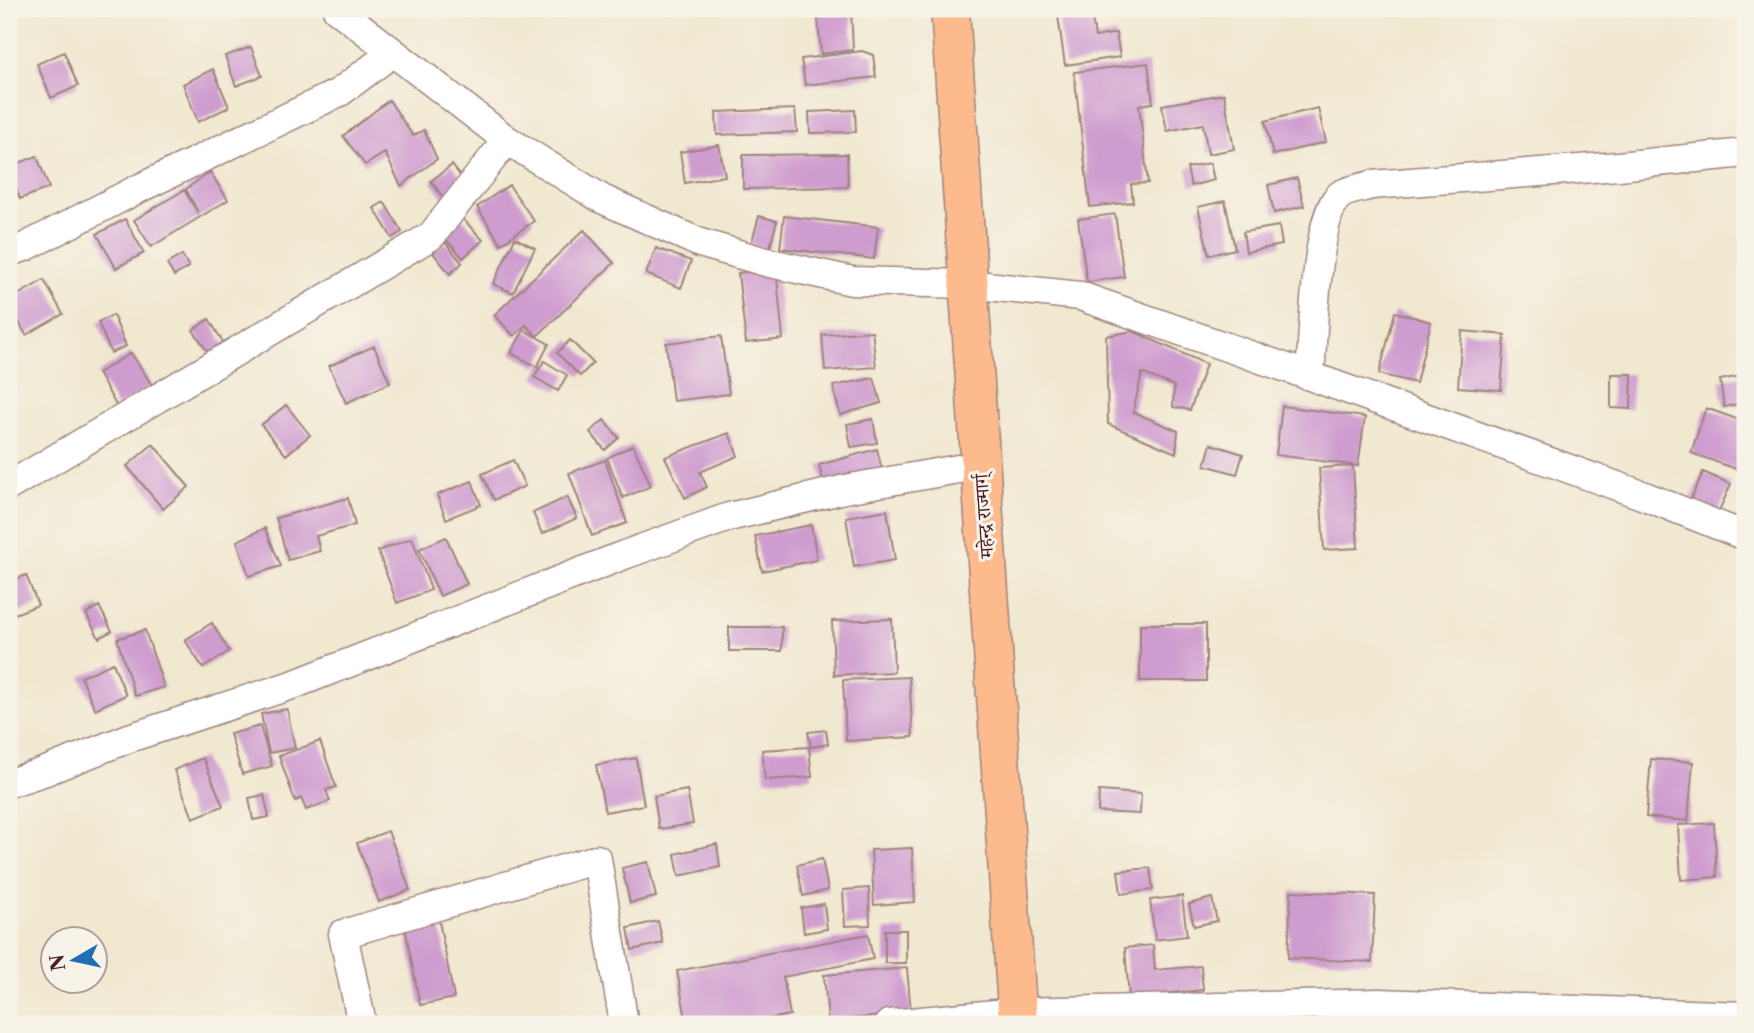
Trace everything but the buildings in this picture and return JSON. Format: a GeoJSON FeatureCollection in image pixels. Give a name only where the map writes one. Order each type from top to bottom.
{"type":"FeatureCollection","features":[{"type":"Feature","properties":{"kind":"highway","name":"महेन्द्र राज्मार्ग्"},"geometry":{"type":"LineString","coordinates":[[950,9],[1018,1018]]}},
{"type":"Feature","properties":{"kind":"street"},"geometry":{"type":"LineString","coordinates":[[337,9],[506,140],[602,199],[700,243],[766,262],[852,281],[968,284],[1080,296],[1642,495],[1745,536]]}},
{"type":"Feature","properties":{"kind":"street"},"geometry":{"type":"LineString","coordinates":[[9,252],[25,247],[142,187],[340,92],[392,53]]}},
{"type":"Feature","properties":{"kind":"street"},"geometry":{"type":"LineString","coordinates":[[9,486],[431,236],[506,140]]}},
{"type":"Feature","properties":{"kind":"street"},"geometry":{"type":"LineString","coordinates":[[1310,376],[1319,256],[1328,213],[1340,195],[1371,185],[1618,166],[1745,153]]}},
{"type":"Feature","properties":{"kind":"street"},"geometry":{"type":"LineString","coordinates":[[9,783],[129,738],[295,684],[624,555],[729,517],[845,489],[981,465]]}},
{"type":"Feature","properties":{"kind":"street"},"geometry":{"type":"LineString","coordinates":[[362,1024],[343,934],[597,859],[624,1024]]}},
{"type":"Feature","properties":{"kind":"street"},"geometry":{"type":"LineString","coordinates":[[889,1024],[1379,1003],[1745,1016]]}}]}
